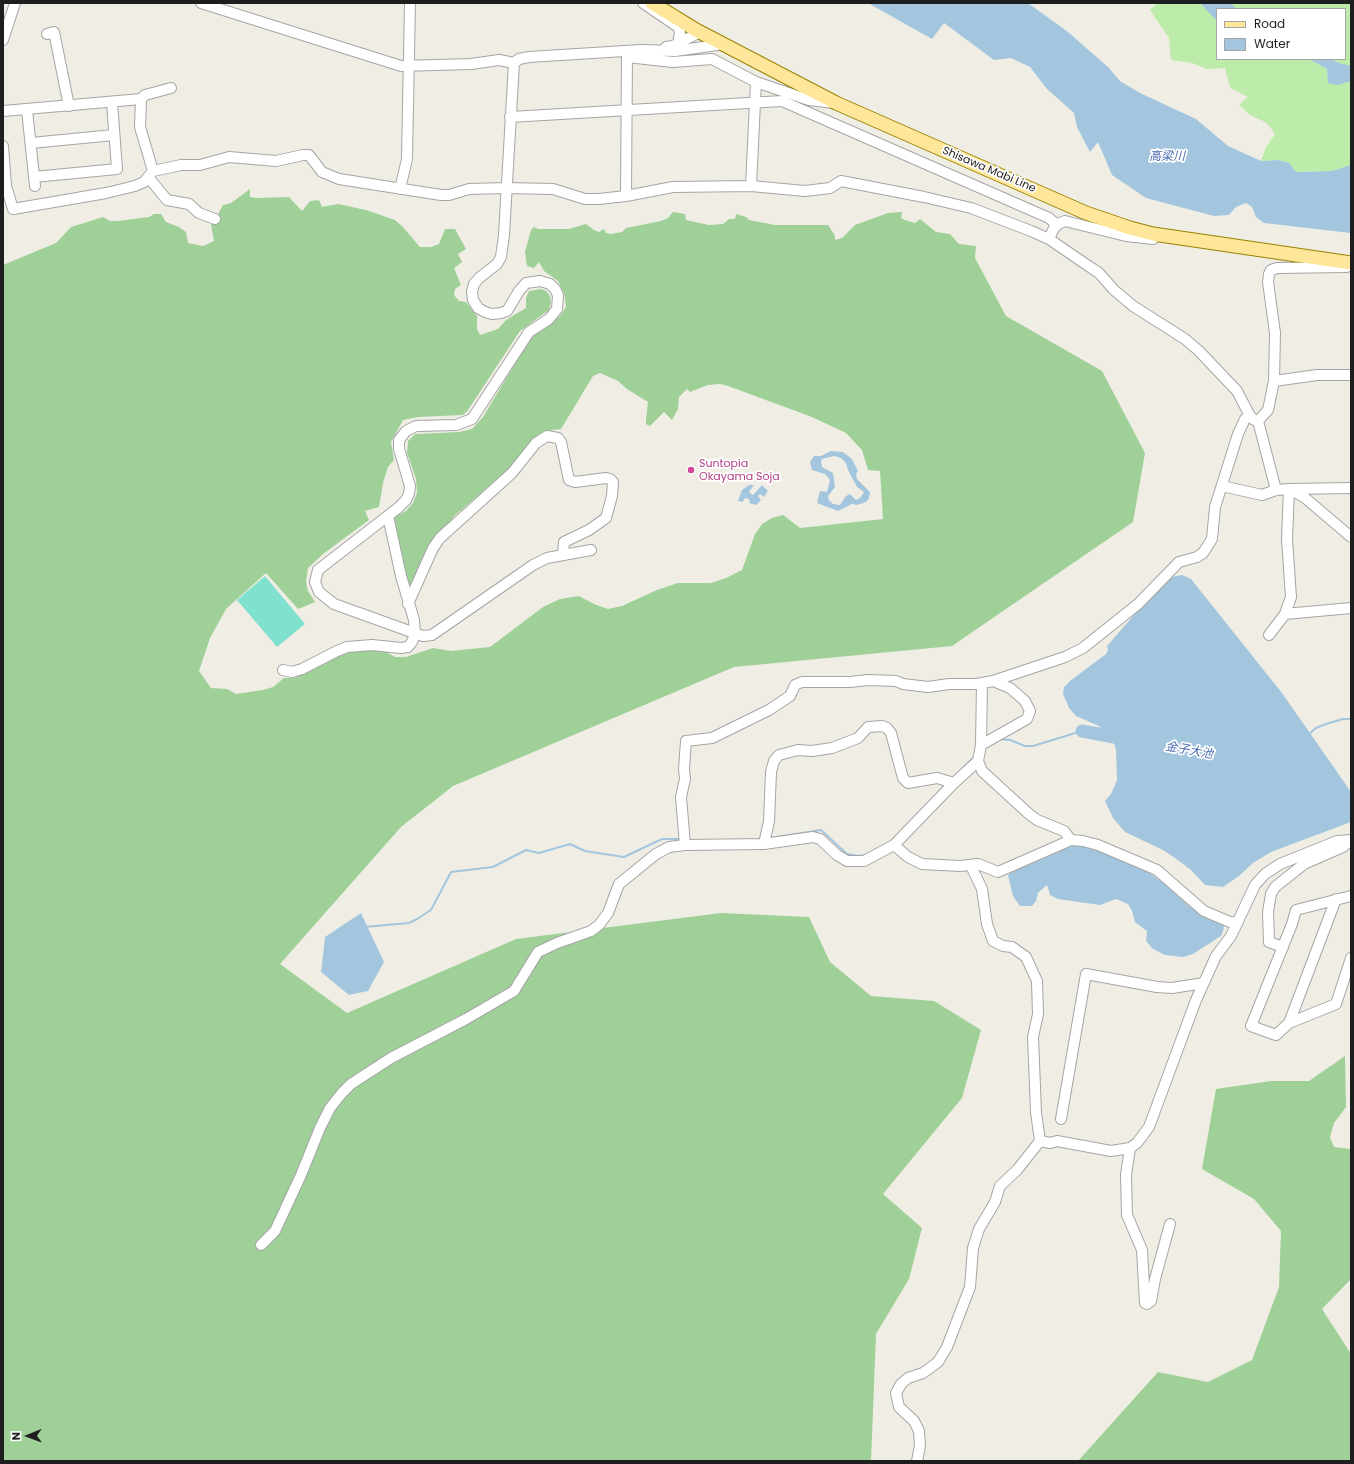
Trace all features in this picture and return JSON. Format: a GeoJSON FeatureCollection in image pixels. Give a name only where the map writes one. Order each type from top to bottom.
{"type":"FeatureCollection","features":[{"type":"Feature","properties":{"kind":"main road","name":"Shisawa Mabi Line"},"geometry":{"type":"LineString","coordinates":[[652,3],[698,32],[724,44],[836,103],[1086,212],[1130,228],[1174,237],[1351,263]]}},
{"type":"Feature","properties":{"kind":"street"},"geometry":{"type":"LineString","coordinates":[[3,40],[15,3]]}},
{"type":"Feature","properties":{"kind":"street"},"geometry":{"type":"LineString","coordinates":[[201,3],[401,66],[410,67],[471,64],[499,60],[514,63]]}},
{"type":"Feature","properties":{"kind":"street"},"geometry":{"type":"LineString","coordinates":[[400,189],[407,159],[410,67],[410,3]]}},
{"type":"Feature","properties":{"kind":"street"},"geometry":{"type":"LineString","coordinates":[[643,3],[678,27],[682,47]]}},
{"type":"Feature","properties":{"kind":"street"},"geometry":{"type":"LineString","coordinates":[[47,34],[54,32],[69,106]]}},
{"type":"Feature","properties":{"kind":"street"},"geometry":{"type":"LineString","coordinates":[[682,47],[698,32]]}},
{"type":"Feature","properties":{"kind":"street"},"geometry":{"type":"LineString","coordinates":[[627,54],[641,50],[673,46],[682,47],[724,44]]}},
{"type":"Feature","properties":{"kind":"street"},"geometry":{"type":"LineString","coordinates":[[626,196],[627,54]]}},
{"type":"Feature","properties":{"kind":"street"},"geometry":{"type":"LineString","coordinates":[[591,550],[547,558],[533,565],[432,635],[423,636],[415,634],[334,604],[323,596],[316,588],[315,582],[318,570],[402,505],[409,494],[410,486],[399,449],[402,435],[406,431],[416,426],[456,425],[465,423],[472,419],[529,332],[549,319],[557,309],[558,295],[550,284],[540,281],[526,283],[519,291],[507,311],[501,313],[492,314],[485,312],[478,308],[473,300],[472,292],[474,284],[479,278],[497,264],[501,257],[514,63],[519,59],[530,57],[627,54],[673,62],[712,59],[756,82],[810,100],[829,104],[836,103]]}},
{"type":"Feature","properties":{"kind":"street"},"geometry":{"type":"LineString","coordinates":[[751,186],[756,82]]}},
{"type":"Feature","properties":{"kind":"street"},"geometry":{"type":"LineString","coordinates":[[3,112],[141,99],[145,95],[171,88]]}},
{"type":"Feature","properties":{"kind":"street"},"geometry":{"type":"LineString","coordinates":[[141,99],[140,127],[151,174],[167,200],[189,204],[199,213],[215,219]]}},
{"type":"Feature","properties":{"kind":"street"},"geometry":{"type":"LineString","coordinates":[[510,117],[782,101],[1049,218],[1057,225]]}},
{"type":"Feature","properties":{"kind":"street"},"geometry":{"type":"LineString","coordinates":[[27,110],[34,182],[117,169],[112,102]]}},
{"type":"Feature","properties":{"kind":"street"},"geometry":{"type":"LineString","coordinates":[[31,143],[114,135]]}},
{"type":"Feature","properties":{"kind":"street"},"geometry":{"type":"LineString","coordinates":[[3,146],[5,186],[13,209],[106,193],[135,186],[151,174],[181,165],[200,165],[228,157],[276,161],[309,155],[322,172],[329,176],[441,195],[449,195],[469,188],[553,189],[585,199],[626,196],[673,187],[751,186],[805,191],[830,188],[841,181],[848,181],[971,208],[1049,239],[1099,273],[1114,290],[1133,306],[1190,343],[1237,391],[1254,418],[1276,490]]}},
{"type":"Feature","properties":{"kind":"street"},"geometry":{"type":"LineString","coordinates":[[1049,239],[1057,225],[1065,221],[1126,236],[1152,239],[1174,237]]}},
{"type":"Feature","properties":{"kind":"street"},"geometry":{"type":"LineString","coordinates":[[685,845],[681,797],[685,779],[684,769],[686,741],[712,738],[762,714],[790,696],[795,685],[802,682],[896,681],[903,684],[928,687],[949,684],[993,682],[1065,657],[1083,648],[1138,604],[1179,562],[1197,557],[1203,553],[1212,539],[1215,507],[1238,434],[1245,419],[1254,418],[1268,410],[1274,380],[1275,333],[1268,282],[1271,270],[1284,267],[1351,267]]}},
{"type":"Feature","properties":{"kind":"street"},"geometry":{"type":"LineString","coordinates":[[1274,380],[1317,375],[1351,375]]}},
{"type":"Feature","properties":{"kind":"street"},"geometry":{"type":"LineString","coordinates":[[408,604],[433,548],[440,538],[477,502],[512,473],[536,443],[547,436],[558,438],[561,442],[569,480],[575,482],[606,478],[610,479],[612,482],[612,496],[606,518],[589,530],[564,542],[563,555]]}},
{"type":"Feature","properties":{"kind":"street"},"geometry":{"type":"LineString","coordinates":[[1222,486],[1262,494],[1276,490],[1289,489],[1351,488]]}},
{"type":"Feature","properties":{"kind":"street"},"geometry":{"type":"LineString","coordinates":[[1289,489],[1304,497],[1323,511],[1351,537]]}},
{"type":"Feature","properties":{"kind":"street"},"geometry":{"type":"LineString","coordinates":[[1269,635],[1285,614],[1292,590],[1287,540],[1289,489]]}},
{"type":"Feature","properties":{"kind":"street"},"geometry":{"type":"LineString","coordinates":[[283,670],[292,672],[302,669],[337,650],[347,647],[372,645],[408,647],[412,642],[415,634],[414,620],[408,604],[388,516]]}},
{"type":"Feature","properties":{"kind":"street"},"geometry":{"type":"LineString","coordinates":[[1285,614],[1351,608]]}},
{"type":"Feature","properties":{"kind":"street"},"geometry":{"type":"LineString","coordinates":[[981,745],[1027,719],[1030,711],[1024,701],[1010,688],[993,682]]}},
{"type":"Feature","properties":{"kind":"street"},"geometry":{"type":"LineString","coordinates":[[982,683],[981,745],[978,761],[982,771],[1015,803],[1037,820],[1064,831],[1071,840]]}},
{"type":"Feature","properties":{"kind":"street"},"geometry":{"type":"LineString","coordinates":[[764,844],[769,821],[771,772],[774,760],[779,755],[798,750],[832,748],[858,738],[868,727],[882,726],[887,728],[891,733],[903,778],[908,783],[937,778],[950,782]]}},
{"type":"Feature","properties":{"kind":"street"},"geometry":{"type":"LineString","coordinates":[[261,1245],[275,1231],[330,1108],[351,1084],[391,1058],[466,1019],[514,990],[538,952],[557,943],[591,931],[598,925],[608,913],[619,884],[656,854],[669,848],[685,845],[764,844],[813,837],[820,839],[836,855],[847,861],[864,861],[894,845],[950,782],[978,761]]}},
{"type":"Feature","properties":{"kind":"street"},"geometry":{"type":"LineString","coordinates":[[894,845],[908,857],[922,864],[971,866],[978,864],[998,872],[1071,840],[1083,840],[1157,870],[1204,911],[1230,922],[1238,922]]}},
{"type":"Feature","properties":{"kind":"street"},"geometry":{"type":"LineString","coordinates":[[1170,1224],[1151,1301],[1147,1304],[1145,1303],[1142,1250],[1127,1215],[1126,1175],[1130,1148],[1149,1127],[1196,1000],[1216,956],[1231,936],[1255,885],[1265,874],[1280,864],[1337,841],[1351,840]]}},
{"type":"Feature","properties":{"kind":"street"},"geometry":{"type":"LineString","coordinates":[[1283,947],[1270,942],[1268,912],[1271,894],[1274,887],[1304,864],[1343,847],[1351,840]]}},
{"type":"Feature","properties":{"kind":"street"},"geometry":{"type":"LineString","coordinates":[[917,1461],[920,1446],[919,1432],[914,1421],[899,1407],[896,1392],[901,1384],[908,1378],[931,1368],[942,1357],[970,1287],[972,1248],[979,1229],[995,1202],[1000,1186],[1017,1170],[1040,1141],[1036,1112],[1032,1037],[1038,1014],[1037,981],[1026,957],[1012,947],[1003,946],[992,941],[987,924],[982,889],[971,866]]}},
{"type":"Feature","properties":{"kind":"street"},"geometry":{"type":"LineString","coordinates":[[1351,896],[1296,910],[1283,947],[1251,1026],[1276,1035],[1289,1023],[1336,1004],[1351,958]]}},
{"type":"Feature","properties":{"kind":"street"},"geometry":{"type":"LineString","coordinates":[[1289,1023],[1336,900]]}},
{"type":"Feature","properties":{"kind":"street"},"geometry":{"type":"LineString","coordinates":[[1061,1119],[1086,974],[1157,987],[1172,988],[1204,983]]}},
{"type":"Feature","properties":{"kind":"street"},"geometry":{"type":"LineString","coordinates":[[1040,1141],[1050,1143],[1057,1141],[1111,1151],[1130,1148]]}},
{"type":"Feature","properties":{"kind":"green space"},"geometry":{"type":"Polygon","coordinates":[[[1157,3],[1200,3],[1216,20],[1216,60],[1311,60],[1327,69],[1329,83],[1351,81],[1351,165],[1332,171],[1296,172],[1289,163],[1279,160],[1261,161],[1266,147],[1275,134],[1267,123],[1250,115],[1239,105],[1248,97],[1230,88],[1225,68],[1207,69],[1192,63],[1171,60],[1169,38],[1150,10],[1157,3]]]}},
{"type":"Feature","properties":{"kind":"green space"},"geometry":{"type":"Polygon","coordinates":[[[1231,3],[1351,3],[1351,66],[1333,60],[1346,60],[1346,8],[1235,8],[1231,3]]]}},
{"type":"Feature","properties":{"kind":"green space"},"geometry":{"type":"Polygon","coordinates":[[[250,189],[250,197],[289,197],[302,211],[310,201],[319,200],[322,207],[338,204],[366,210],[395,220],[420,247],[431,247],[439,244],[445,229],[455,229],[466,249],[458,254],[462,262],[454,268],[461,285],[455,289],[454,295],[459,301],[466,302],[477,316],[477,329],[480,335],[498,329],[506,320],[526,308],[526,298],[529,291],[541,289],[546,291],[550,296],[551,302],[549,310],[520,331],[468,410],[463,415],[418,417],[403,420],[391,442],[394,460],[388,467],[383,483],[379,507],[365,511],[369,520],[323,554],[308,568],[306,582],[308,591],[315,602],[298,609],[266,573],[226,609],[210,638],[199,671],[211,688],[227,689],[236,694],[263,690],[273,687],[284,678],[295,678],[339,655],[351,652],[372,649],[385,651],[395,657],[406,657],[433,648],[451,651],[490,647],[543,607],[560,599],[579,596],[608,609],[622,606],[657,590],[678,583],[711,583],[726,578],[742,570],[755,534],[762,524],[772,518],[783,515],[800,528],[883,519],[880,471],[868,470],[862,450],[846,433],[812,417],[720,384],[708,385],[690,392],[687,389],[679,397],[678,409],[672,420],[664,412],[650,426],[646,424],[648,402],[627,389],[618,381],[600,373],[593,376],[561,429],[539,434],[527,446],[521,456],[507,471],[454,516],[409,591],[391,519],[406,511],[413,503],[417,493],[416,479],[407,453],[408,441],[415,434],[459,432],[472,429],[483,417],[528,342],[534,335],[560,316],[566,307],[564,293],[558,281],[544,271],[539,262],[534,268],[527,266],[525,252],[531,230],[534,227],[538,229],[569,229],[586,224],[599,232],[604,229],[606,233],[611,234],[622,232],[626,228],[661,221],[668,218],[673,212],[685,214],[686,220],[709,225],[723,224],[729,219],[735,219],[736,214],[746,217],[749,220],[775,225],[828,225],[835,236],[835,240],[842,238],[855,225],[888,213],[902,212],[901,218],[905,220],[915,223],[920,219],[936,232],[950,234],[959,244],[976,246],[975,258],[1006,316],[1102,371],[1145,453],[1133,522],[952,646],[734,667],[453,786],[401,827],[280,964],[347,1013],[516,939],[721,913],[809,917],[830,962],[871,996],[934,1001],[981,1030],[962,1098],[883,1194],[922,1228],[909,1279],[876,1334],[871,1461],[3,1461],[3,265],[56,243],[71,227],[103,217],[110,221],[119,221],[161,214],[166,222],[179,227],[186,232],[188,243],[203,246],[214,241],[210,219],[217,216],[223,205],[231,203],[250,189]]]}},
{"type":"Feature","properties":{"kind":"green space"},"geometry":{"type":"Polygon","coordinates":[[[1345,1056],[1346,1107],[1334,1123],[1330,1137],[1334,1147],[1351,1149],[1351,1279],[1322,1309],[1351,1354],[1351,1461],[1078,1461],[1158,1372],[1208,1382],[1252,1360],[1279,1287],[1281,1231],[1254,1199],[1202,1169],[1216,1089],[1271,1081],[1309,1081],[1345,1056]]]}},
{"type":"Feature","properties":{"kind":"shaded area"},"geometry":{"type":"Polygon","coordinates":[[[265,576],[305,624],[277,647],[237,600],[265,576]]]}},
{"type":"Feature","properties":{"kind":"water","name":"高梁川"},"geometry":{"type":"Polygon","coordinates":[[[868,3],[1028,3],[1068,32],[1109,68],[1120,81],[1140,93],[1196,119],[1228,146],[1261,161],[1279,160],[1289,163],[1296,172],[1332,171],[1351,165],[1351,233],[1264,223],[1256,217],[1252,207],[1246,203],[1236,207],[1229,215],[1214,216],[1146,198],[1112,175],[1098,142],[1090,152],[1077,127],[1074,113],[1047,89],[1030,67],[1011,58],[994,60],[944,23],[932,39],[868,3]]]}},
{"type":"Feature","properties":{"kind":"water"},"geometry":{"type":"Polygon","coordinates":[[[1200,3],[1231,3],[1235,8],[1216,8],[1216,20],[1200,3]]]}},
{"type":"Feature","properties":{"kind":"water"},"geometry":{"type":"Polygon","coordinates":[[[1311,60],[1333,60],[1351,66],[1351,81],[1338,85],[1328,83],[1327,69],[1311,60]]]}},
{"type":"Feature","properties":{"kind":"water"},"geometry":{"type":"Polygon","coordinates":[[[831,451],[843,452],[852,459],[858,471],[856,474],[857,479],[870,492],[869,498],[866,502],[857,505],[852,504],[838,511],[817,503],[820,491],[827,492],[830,480],[825,474],[812,470],[810,462],[814,456],[821,456],[831,451]],[[834,456],[822,459],[821,462],[822,467],[833,473],[835,487],[828,496],[829,500],[833,504],[840,505],[846,496],[850,494],[856,500],[860,498],[864,492],[857,487],[846,463],[841,458],[834,456]]]}},
{"type":"Feature","properties":{"kind":"water"},"geometry":{"type":"Polygon","coordinates":[[[749,485],[754,485],[749,492],[753,495],[762,485],[768,491],[764,497],[760,494],[758,496],[761,500],[756,505],[749,503],[750,500],[746,498],[743,502],[738,501],[742,490],[749,485]]]}},
{"type":"Feature","properties":{"kind":"water"},"geometry":{"type":"Polygon","coordinates":[[[1182,575],[1191,579],[1282,693],[1351,792],[1351,822],[1271,852],[1253,863],[1239,876],[1223,887],[1205,885],[1191,870],[1163,850],[1125,832],[1113,818],[1105,801],[1111,794],[1117,780],[1116,749],[1113,741],[1099,726],[1076,716],[1069,708],[1063,694],[1064,687],[1070,681],[1106,654],[1108,650],[1107,646],[1166,578],[1182,575]]]}},
{"type":"Feature","properties":{"kind":"water"},"geometry":{"type":"Polygon","coordinates":[[[1084,845],[1137,866],[1151,874],[1166,885],[1189,906],[1202,914],[1223,923],[1224,928],[1221,936],[1193,954],[1183,957],[1165,955],[1153,949],[1146,941],[1147,931],[1135,922],[1128,904],[1116,899],[1100,905],[1058,899],[1050,895],[1047,885],[1038,893],[1036,901],[1032,906],[1020,906],[1013,896],[1008,875],[1018,865],[1059,852],[1070,846],[1084,845]]]}},
{"type":"Feature","properties":{"kind":"water"},"geometry":{"type":"Polygon","coordinates":[[[361,913],[384,962],[368,991],[349,995],[321,972],[325,937],[361,913]]]}},
{"type":"Feature","properties":{"kind":"waterway"},"geometry":{"type":"LineString","coordinates":[[1308,735],[1316,728],[1326,724],[1343,719],[1351,719]]}},
{"type":"Feature","properties":{"kind":"waterway"},"geometry":{"type":"LineString","coordinates":[[999,739],[1010,740],[1025,746],[1033,746],[1082,731]]}},
{"type":"Feature","properties":{"kind":"waterway","name":"金子大池"},"geometry":{"type":"LineString","coordinates":[[1082,731],[1125,739]]}},
{"type":"Feature","properties":{"kind":"waterway"},"geometry":{"type":"LineString","coordinates":[[962,769],[975,756]]}},
{"type":"Feature","properties":{"kind":"waterway"},"geometry":{"type":"LineString","coordinates":[[771,838],[821,830],[847,854],[859,856],[866,855]]}},
{"type":"Feature","properties":{"kind":"waterway"},"geometry":{"type":"LineString","coordinates":[[364,927],[409,923],[431,910],[451,872],[493,867],[526,850],[539,853],[570,844],[585,851],[624,857],[662,839],[680,839]]}},
{"type":"Feature","properties":{"kind":"place","name":"Suntopia Okayama Soja"},"geometry":{"type":"Point","coordinates":[691,470]}}]}
